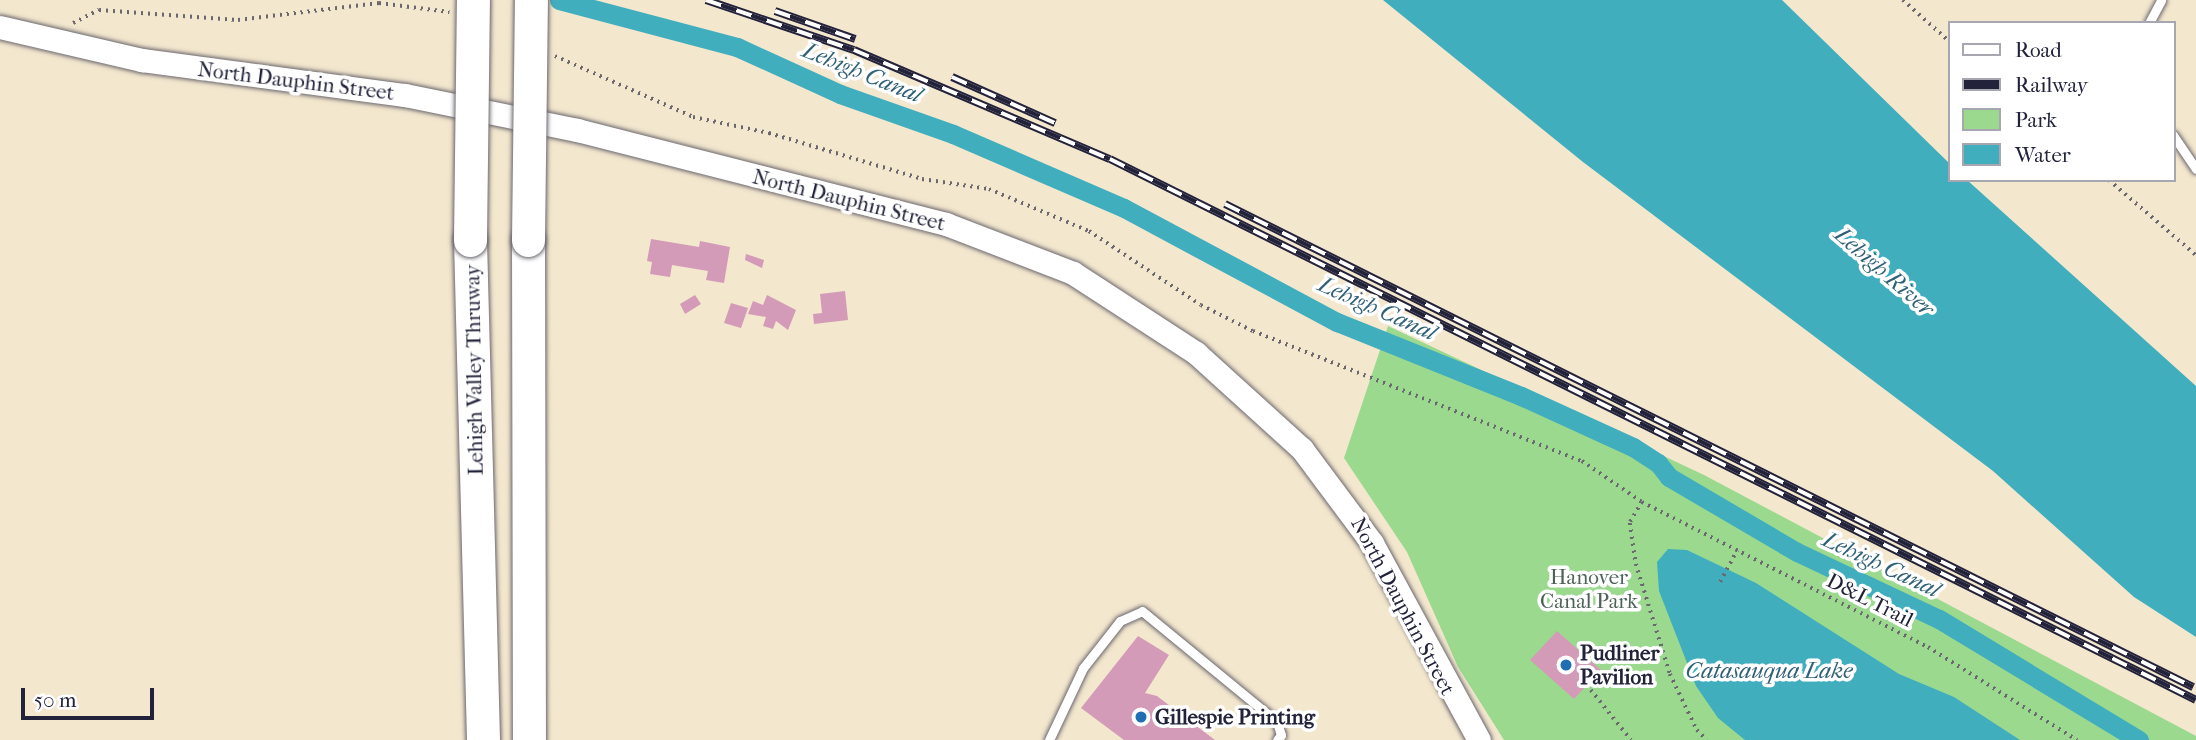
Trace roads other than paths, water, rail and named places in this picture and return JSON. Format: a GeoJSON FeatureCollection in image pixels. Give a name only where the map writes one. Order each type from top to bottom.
{"type":"FeatureCollection","features":[{"type":"Feature","properties":{"kind":"highway","name":"Lehigh Valley Thruway"},"geometry":{"type":"LineString","coordinates":[[473,0],[470,240],[484,740]]}},
{"type":"Feature","properties":{"kind":"highway"},"geometry":{"type":"LineString","coordinates":[[529,740],[528,240],[531,0]]}},
{"type":"Feature","properties":{"kind":"street","name":"North Dauphin Street"},"geometry":{"type":"LineString","coordinates":[[0,27],[130,58],[392,93],[577,131],[946,224],[1073,273],[1196,353],[1262,410],[1310,458],[1372,542],[1479,740]]}},
{"type":"Feature","properties":{"kind":"lane"},"geometry":{"type":"LineString","coordinates":[[2150,21],[2161,0]]}},
{"type":"Feature","properties":{"kind":"lane"},"geometry":{"type":"LineString","coordinates":[[2175,138],[2196,169]]}},
{"type":"Feature","properties":{"kind":"lane"},"geometry":{"type":"LineString","coordinates":[[1051,740],[1091,657],[1120,621],[1142,611],[1277,722],[1277,740]]}},
{"type":"Feature","properties":{"kind":"water","name":"Lehigh River"},"geometry":{"type":"Polygon","coordinates":[[[1383,0],[1782,0],[1948,162],[1948,182],[1969,182],[2196,386],[2196,637],[2134,597],[1993,471],[1583,162],[1383,0]]]}},
{"type":"Feature","properties":{"kind":"water","name":"Catasauqua Lake"},"geometry":{"type":"Polygon","coordinates":[[[1668,549],[1687,550],[1756,583],[1899,674],[1954,697],[2020,740],[1745,740],[1718,718],[1696,686],[1659,591],[1657,562],[1668,549]]]}},
{"type":"Feature","properties":{"kind":"waterway","name":"Lehigh Canal"},"geometry":{"type":"LineString","coordinates":[[559,0],[737,47],[840,94],[953,134],[1124,208],[1337,322],[1521,396],[1633,447],[1658,463],[1669,477],[1797,552],[1939,619],[2139,740]]}},
{"type":"Feature","properties":{"kind":"railway"},"geometry":{"type":"LineString","coordinates":[[706,0],[854,50],[1110,159],[2196,700]]}},
{"type":"Feature","properties":{"kind":"railway"},"geometry":{"type":"LineString","coordinates":[[775,11],[855,39]]}},
{"type":"Feature","properties":{"kind":"railway"},"geometry":{"type":"LineString","coordinates":[[952,77],[1055,123]]}},
{"type":"Feature","properties":{"kind":"railway"},"geometry":{"type":"LineString","coordinates":[[1225,204],[2193,687]]}},
{"type":"Feature","properties":{"kind":"place","name":"Pudliner Pavilion"},"geometry":{"type":"Point","coordinates":[1566,665]}},
{"type":"Feature","properties":{"kind":"place","name":"Gillespie Printing"},"geometry":{"type":"Point","coordinates":[1141,717]}},
{"type":"Feature","properties":{"kind":"park label","name":"Hanover Canal Park"},"geometry":{"type":"Point","coordinates":[1589,589]}}]}
